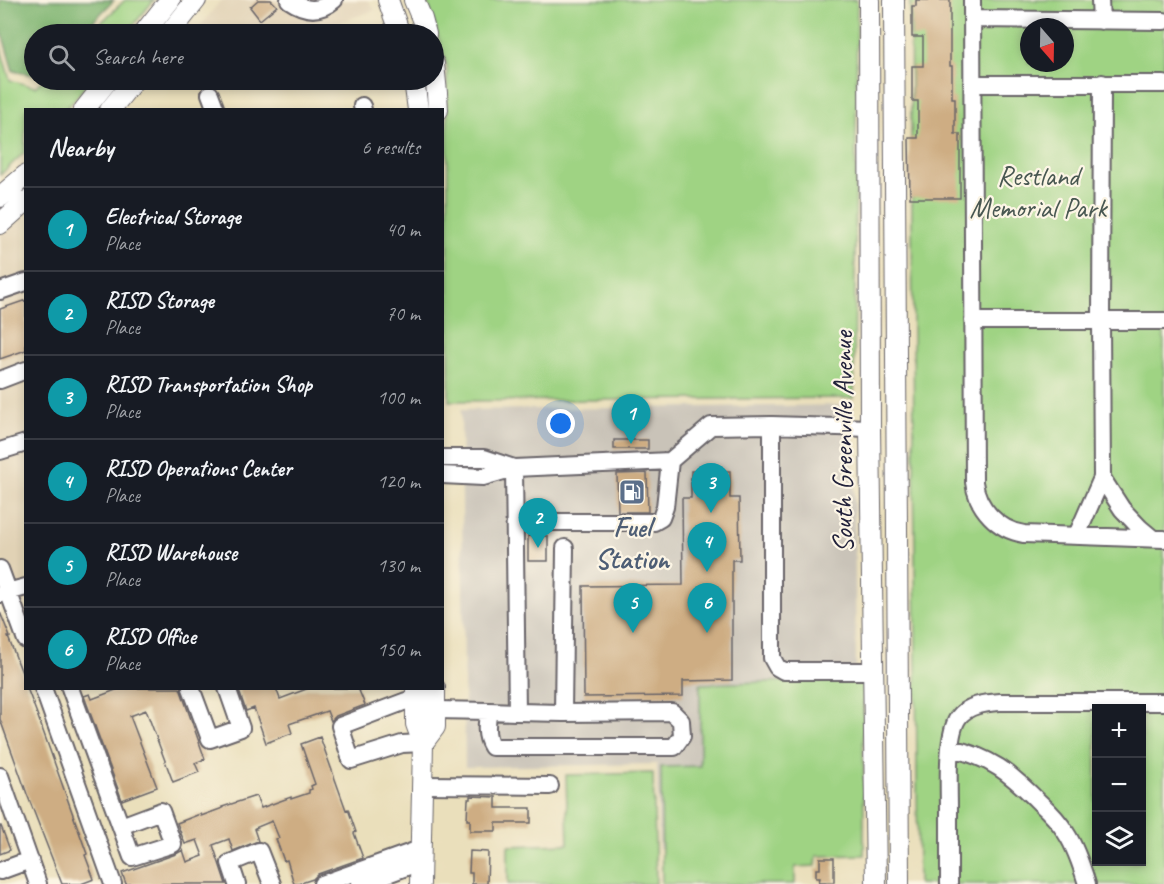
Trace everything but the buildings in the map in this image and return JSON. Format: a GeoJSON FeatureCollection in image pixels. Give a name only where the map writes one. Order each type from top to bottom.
{"type":"FeatureCollection","features":[{"type":"Feature","properties":{"kind":"main road"},"geometry":{"type":"LineString","coordinates":[[151,24],[170,0]]}},
{"type":"Feature","properties":{"kind":"main road"},"geometry":{"type":"LineString","coordinates":[[177,24],[196,0]]}},
{"type":"Feature","properties":{"kind":"main road"},"geometry":{"type":"LineString","coordinates":[[388,0],[396,24]]}},
{"type":"Feature","properties":{"kind":"main road"},"geometry":{"type":"LineString","coordinates":[[414,0],[423,24]]}},
{"type":"Feature","properties":{"kind":"main road","name":"South Greenville Avenue"},"geometry":{"type":"LineString","coordinates":[[869,0],[870,428],[876,884]]}},
{"type":"Feature","properties":{"kind":"main road","name":"South Greenville Avenue"},"geometry":{"type":"LineString","coordinates":[[894,0],[899,884]]}},
{"type":"Feature","properties":{"kind":"main road"},"geometry":{"type":"LineString","coordinates":[[86,108],[100,90]]}},
{"type":"Feature","properties":{"kind":"main road"},"geometry":{"type":"LineString","coordinates":[[112,108],[126,90]]}},
{"type":"Feature","properties":{"kind":"main road"},"geometry":{"type":"LineString","coordinates":[[415,90],[418,108]]}},
{"type":"Feature","properties":{"kind":"main road"},"geometry":{"type":"LineString","coordinates":[[437,90],[438,108]]}},
{"type":"Feature","properties":{"kind":"main road"},"geometry":{"type":"LineString","coordinates":[[0,197],[24,177]]}},
{"type":"Feature","properties":{"kind":"main road"},"geometry":{"type":"LineString","coordinates":[[0,224],[24,203]]}},
{"type":"Feature","properties":{"kind":"main road"},"geometry":{"type":"LineString","coordinates":[[870,428],[897,429]]}},
{"type":"Feature","properties":{"kind":"main road"},"geometry":{"type":"LineString","coordinates":[[873,671],[898,671]]}},
{"type":"Feature","properties":{"kind":"main road"},"geometry":{"type":"LineString","coordinates":[[423,743],[435,727],[435,690]]}},
{"type":"Feature","properties":{"kind":"main road"},"geometry":{"type":"LineString","coordinates":[[416,695],[416,724],[423,743],[420,884]]}},
{"type":"Feature","properties":{"kind":"street"},"geometry":{"type":"LineString","coordinates":[[289,0],[303,8],[319,9],[334,0]]}},
{"type":"Feature","properties":{"kind":"street"},"geometry":{"type":"LineString","coordinates":[[972,0],[975,494],[993,519],[1007,530],[1024,534],[1158,538]]}},
{"type":"Feature","properties":{"kind":"street"},"geometry":{"type":"LineString","coordinates":[[1100,0],[1101,21]]}},
{"type":"Feature","properties":{"kind":"street"},"geometry":{"type":"LineString","coordinates":[[972,19],[1164,21]]}},
{"type":"Feature","properties":{"kind":"street"},"geometry":{"type":"LineString","coordinates":[[1077,536],[1102,477],[1102,83]]}},
{"type":"Feature","properties":{"kind":"street"},"geometry":{"type":"LineString","coordinates":[[972,84],[1164,84]]}},
{"type":"Feature","properties":{"kind":"street"},"geometry":{"type":"LineString","coordinates":[[0,291],[24,283]]}},
{"type":"Feature","properties":{"kind":"street"},"geometry":{"type":"LineString","coordinates":[[973,321],[1164,321]]}},
{"type":"Feature","properties":{"kind":"street"},"geometry":{"type":"LineString","coordinates":[[0,380],[24,371]]}},
{"type":"Feature","properties":{"kind":"street"},"geometry":{"type":"LineString","coordinates":[[772,425],[772,658],[777,667],[784,671],[873,671]]}},
{"type":"Feature","properties":{"kind":"street"},"geometry":{"type":"LineString","coordinates":[[444,475],[483,477],[514,468],[670,461],[711,426],[870,428]]}},
{"type":"Feature","properties":{"kind":"street"},"geometry":{"type":"LineString","coordinates":[[0,452],[24,443]]}},
{"type":"Feature","properties":{"kind":"street"},"geometry":{"type":"LineString","coordinates":[[444,458],[484,458],[514,468]]}},
{"type":"Feature","properties":{"kind":"street"},"geometry":{"type":"LineString","coordinates":[[515,522],[654,522],[661,518],[665,507],[670,461]]}},
{"type":"Feature","properties":{"kind":"street"},"geometry":{"type":"LineString","coordinates":[[514,468],[517,712]]}},
{"type":"Feature","properties":{"kind":"street"},"geometry":{"type":"LineString","coordinates":[[1102,477],[1122,509],[1140,528],[1158,538]]}},
{"type":"Feature","properties":{"kind":"street"},"geometry":{"type":"LineString","coordinates":[[563,712],[565,548]]}},
{"type":"Feature","properties":{"kind":"street"},"geometry":{"type":"LineString","coordinates":[[0,569],[4,593],[24,636]]}},
{"type":"Feature","properties":{"kind":"street"},"geometry":{"type":"LineString","coordinates":[[4,593],[24,588]]}},
{"type":"Feature","properties":{"kind":"street"},"geometry":{"type":"LineString","coordinates":[[44,690],[113,884]]}},
{"type":"Feature","properties":{"kind":"street"},"geometry":{"type":"LineString","coordinates":[[71,690],[121,826]]}},
{"type":"Feature","properties":{"kind":"street"},"geometry":{"type":"LineString","coordinates":[[192,690],[210,739],[241,728],[228,690]]}},
{"type":"Feature","properties":{"kind":"street"},"geometry":{"type":"LineString","coordinates":[[416,695],[340,726],[351,760],[402,744],[423,743]]}},
{"type":"Feature","properties":{"kind":"street"},"geometry":{"type":"LineString","coordinates":[[949,884],[949,768],[957,720],[962,714],[978,705],[1000,702],[1164,702]]}},
{"type":"Feature","properties":{"kind":"street"},"geometry":{"type":"LineString","coordinates":[[435,710],[672,712],[681,721],[682,736],[674,747],[492,747],[487,739],[486,721],[489,711]]}},
{"type":"Feature","properties":{"kind":"street"},"geometry":{"type":"LineString","coordinates":[[951,748],[969,752],[987,760],[1013,776],[1048,810],[1066,833],[1078,857],[1087,884]]}},
{"type":"Feature","properties":{"kind":"street"},"geometry":{"type":"LineString","coordinates":[[0,776],[3,795],[38,884]]}},
{"type":"Feature","properties":{"kind":"street"},"geometry":{"type":"LineString","coordinates":[[422,785],[550,786]]}},
{"type":"Feature","properties":{"kind":"street"},"geometry":{"type":"LineString","coordinates":[[237,884],[230,863],[260,851],[272,884]]}},
{"type":"Feature","properties":{"kind":"street"},"geometry":{"type":"LineString","coordinates":[[322,884],[420,855]]}},
{"type":"Feature","properties":{"kind":"street"},"geometry":{"type":"LineString","coordinates":[[360,884],[420,855]]}},
{"type":"Feature","properties":{"kind":"street"},"geometry":{"type":"LineString","coordinates":[[0,870],[30,860]]}},
{"type":"Feature","properties":{"kind":"shaded area"},"geometry":{"type":"Polygon","coordinates":[[[221,0],[368,0],[375,10],[334,24],[202,24],[221,0]]]}},
{"type":"Feature","properties":{"kind":"shaded area"},"geometry":{"type":"Polygon","coordinates":[[[24,215],[24,611],[21,612],[0,555],[0,234],[24,215]]]}},
{"type":"Feature","properties":{"kind":"shaded area"},"geometry":{"type":"Polygon","coordinates":[[[853,405],[858,846],[659,848],[657,764],[465,767],[461,410],[853,405]]]}},
{"type":"Feature","properties":{"kind":"green space"},"geometry":{"type":"Polygon","coordinates":[[[0,0],[114,0],[91,24],[24,24],[24,73],[13,71],[0,26],[0,0]]]}},
{"type":"Feature","properties":{"kind":"green space"},"geometry":{"type":"Polygon","coordinates":[[[125,0],[154,0],[134,24],[100,24],[125,0]]]}},
{"type":"Feature","properties":{"kind":"green space"},"geometry":{"type":"Polygon","coordinates":[[[427,0],[857,0],[854,398],[449,401],[447,66],[444,56],[444,24],[434,24],[427,0]]]}},
{"type":"Feature","properties":{"kind":"green space","name":"Restland Memorial Park"},"geometry":{"type":"Polygon","coordinates":[[[910,0],[1164,0],[1164,884],[918,884],[910,0]]]}},
{"type":"Feature","properties":{"kind":"green space"},"geometry":{"type":"Polygon","coordinates":[[[0,46],[10,80],[24,84],[24,90],[82,90],[67,108],[24,108],[24,153],[0,175],[0,46]]]}},
{"type":"Feature","properties":{"kind":"green space"},"geometry":{"type":"Polygon","coordinates":[[[863,679],[864,855],[817,856],[816,866],[795,867],[795,884],[662,884],[661,767],[700,766],[700,684],[863,679]]]}},
{"type":"Feature","properties":{"kind":"green space"},"geometry":{"type":"Polygon","coordinates":[[[653,773],[656,884],[508,884],[508,846],[568,844],[566,775],[653,773]]]}},
{"type":"Feature","properties":{"kind":"place","name":"Electrical Storage"},"geometry":{"type":"Point","coordinates":[631,444]}},
{"type":"Feature","properties":{"kind":"place","name":"Fuel Station"},"geometry":{"type":"Point","coordinates":[632,492]}},
{"type":"Feature","properties":{"kind":"place","name":"RISD Transportation Shop"},"geometry":{"type":"Point","coordinates":[711,513]}},
{"type":"Feature","properties":{"kind":"place","name":"RISD Storage"},"geometry":{"type":"Point","coordinates":[538,548]}},
{"type":"Feature","properties":{"kind":"place","name":"RISD Operations Center"},"geometry":{"type":"Point","coordinates":[707,572]}},
{"type":"Feature","properties":{"kind":"place","name":"RISD Warehouse"},"geometry":{"type":"Point","coordinates":[633,633]}},
{"type":"Feature","properties":{"kind":"place","name":"RISD Office"},"geometry":{"type":"Point","coordinates":[707,633]}}]}
